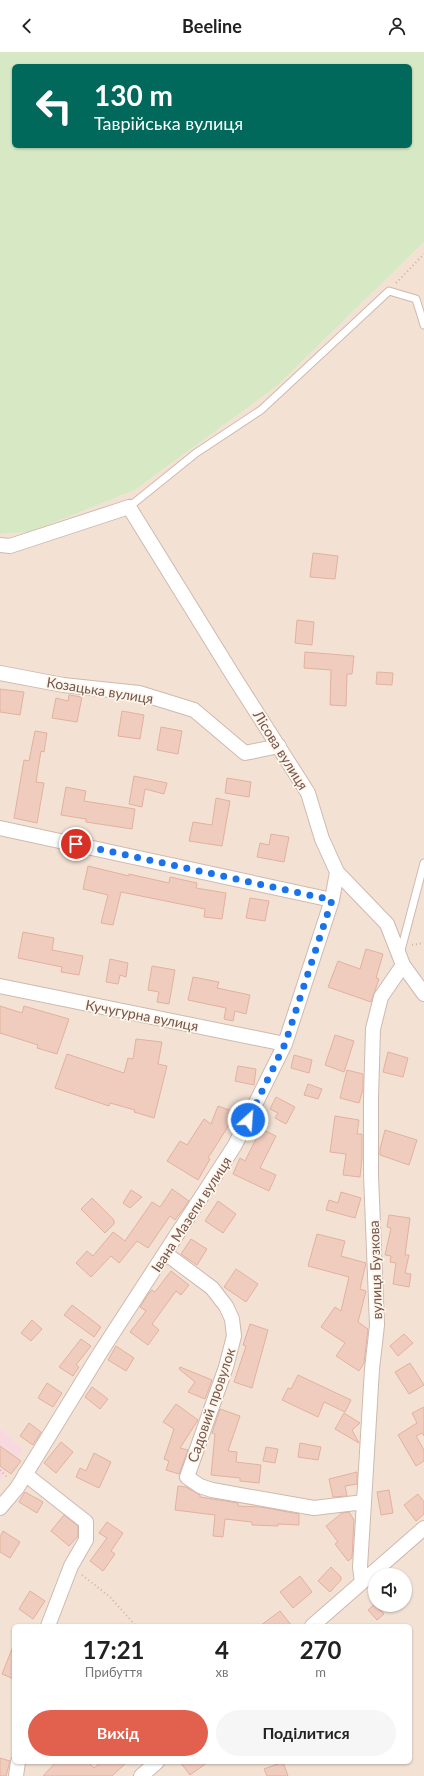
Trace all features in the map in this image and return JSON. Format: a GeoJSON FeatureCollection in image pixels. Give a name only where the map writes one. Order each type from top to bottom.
{"type":"FeatureCollection","features":[{"type":"Feature","properties":{"kind":"street"},"geometry":{"type":"LineString","coordinates":[[0,545],[10,546],[129,507]]}},
{"type":"Feature","properties":{"kind":"street","name":"Лісова вулиця"},"geometry":{"type":"LineString","coordinates":[[129,507],[308,793],[322,838],[337,872],[386,924],[401,961],[424,994]]}},
{"type":"Feature","properties":{"kind":"street","name":"Козацька вулиця"},"geometry":{"type":"LineString","coordinates":[[0,672],[63,685],[139,693],[194,710],[245,753],[279,746]]}},
{"type":"Feature","properties":{"kind":"street"},"geometry":{"type":"LineString","coordinates":[[0,828],[332,900]]}},
{"type":"Feature","properties":{"kind":"street","name":"Івана Мазепи вулиця"},"geometry":{"type":"LineString","coordinates":[[0,1508],[17,1488],[235,1145],[285,1044],[332,900],[337,872]]}},
{"type":"Feature","properties":{"kind":"street","name":"вулиця Бузкова"},"geometry":{"type":"LineString","coordinates":[[362,1582],[360,1567],[372,1368],[377,1325],[371,1175],[373,1029],[381,997],[401,961]]}},
{"type":"Feature","properties":{"kind":"street","name":"Кучугурна вулиця"},"geometry":{"type":"LineString","coordinates":[[0,986],[285,1044]]}},
{"type":"Feature","properties":{"kind":"street","name":"Садовий провулок"},"geometry":{"type":"LineString","coordinates":[[165,1253],[212,1288],[226,1306],[232,1319],[234,1336],[226,1367],[187,1477],[200,1486],[212,1490],[314,1508],[364,1502]]}},
{"type":"Feature","properties":{"kind":"street"},"geometry":{"type":"LineString","coordinates":[[25,1474],[86,1522],[86,1540],[71,1566],[49,1624]]}},
{"type":"Feature","properties":{"kind":"street"},"geometry":{"type":"LineString","coordinates":[[314,1624],[424,1528]]}},
{"type":"Feature","properties":{"kind":"street"},"geometry":{"type":"LineString","coordinates":[[16,1776],[18,1764]]}},
{"type":"Feature","properties":{"kind":"street"},"geometry":{"type":"LineString","coordinates":[[142,1776],[155,1764]]}},
{"type":"Feature","properties":{"kind":"lane"},"geometry":{"type":"LineString","coordinates":[[129,507],[196,453],[261,410],[389,291],[416,299],[424,325]]}},
{"type":"Feature","properties":{"kind":"lane"},"geometry":{"type":"LineString","coordinates":[[401,961],[424,863]]}},
{"type":"Feature","properties":{"kind":"path"},"geometry":{"type":"LineString","coordinates":[[389,291],[424,254]]}},
{"type":"Feature","properties":{"kind":"path"},"geometry":{"type":"LineString","coordinates":[[71,1566],[110,1597],[134,1624]]}},
{"type":"Feature","properties":{"kind":"shaded area"},"geometry":{"type":"Polygon","coordinates":[[[424,242],[424,1776],[0,1776],[0,1480],[24,1450],[0,1427],[0,534],[31,532],[135,490],[277,386],[424,242]]]}},
{"type":"Feature","properties":{"kind":"shaded area"},"geometry":{"type":"Polygon","coordinates":[[[0,1427],[24,1450],[0,1480],[0,1427]]]}},
{"type":"Feature","properties":{"kind":"green space"},"geometry":{"type":"Polygon","coordinates":[[[0,52],[424,52],[424,242],[277,386],[135,490],[31,532],[0,534],[0,52]]]}},
{"type":"Feature","properties":{"kind":"building"},"geometry":{"type":"Polygon","coordinates":[[[313,553],[338,556],[335,579],[310,577],[313,553]]]}},
{"type":"Feature","properties":{"kind":"building"},"geometry":{"type":"Polygon","coordinates":[[[297,620],[314,622],[312,645],[295,643],[297,620]]]}},
{"type":"Feature","properties":{"kind":"building"},"geometry":{"type":"Polygon","coordinates":[[[305,652],[354,656],[352,674],[347,674],[346,706],[330,705],[331,670],[304,668],[305,652]]]}},
{"type":"Feature","properties":{"kind":"building"},"geometry":{"type":"Polygon","coordinates":[[[377,672],[393,673],[392,685],[376,684],[377,672]]]}},
{"type":"Feature","properties":{"kind":"building"},"geometry":{"type":"Polygon","coordinates":[[[0,689],[24,692],[20,715],[0,712],[0,689]]]}},
{"type":"Feature","properties":{"kind":"building"},"geometry":{"type":"Polygon","coordinates":[[[69,695],[82,697],[77,722],[52,718],[56,698],[68,701],[69,695]]]}},
{"type":"Feature","properties":{"kind":"building"},"geometry":{"type":"Polygon","coordinates":[[[122,711],[144,715],[140,739],[118,736],[122,711]]]}},
{"type":"Feature","properties":{"kind":"building"},"geometry":{"type":"Polygon","coordinates":[[[161,727],[182,731],[178,754],[157,750],[161,727]]]}},
{"type":"Feature","properties":{"kind":"building"},"geometry":{"type":"Polygon","coordinates":[[[35,731],[47,733],[44,752],[41,751],[36,782],[44,783],[37,823],[14,818],[24,760],[29,761],[35,731]]]}},
{"type":"Feature","properties":{"kind":"building"},"geometry":{"type":"Polygon","coordinates":[[[134,776],[167,783],[164,794],[145,789],[142,807],[129,804],[134,776]]]}},
{"type":"Feature","properties":{"kind":"building"},"geometry":{"type":"Polygon","coordinates":[[[227,778],[251,782],[249,797],[225,793],[227,778]]]}},
{"type":"Feature","properties":{"kind":"building"},"geometry":{"type":"Polygon","coordinates":[[[66,787],[86,791],[84,801],[135,809],[132,829],[86,822],[86,819],[61,815],[66,787]]]}},
{"type":"Feature","properties":{"kind":"building"},"geometry":{"type":"Polygon","coordinates":[[[216,798],[230,801],[222,846],[189,841],[193,822],[212,825],[216,798]]]}},
{"type":"Feature","properties":{"kind":"building"},"geometry":{"type":"Polygon","coordinates":[[[271,834],[289,837],[284,862],[257,857],[260,843],[269,845],[271,834]]]}},
{"type":"Feature","properties":{"kind":"building"},"geometry":{"type":"Polygon","coordinates":[[[88,866],[129,876],[129,874],[169,883],[170,877],[197,883],[196,888],[226,893],[222,919],[204,917],[205,909],[121,892],[113,925],[101,923],[108,895],[83,889],[88,866]]]}},
{"type":"Feature","properties":{"kind":"building"},"geometry":{"type":"Polygon","coordinates":[[[250,898],[269,901],[265,921],[246,918],[250,898]]]}},
{"type":"Feature","properties":{"kind":"building"},"geometry":{"type":"Polygon","coordinates":[[[23,932],[54,938],[52,950],[83,956],[79,975],[61,972],[62,967],[18,958],[23,932]]]}},
{"type":"Feature","properties":{"kind":"building"},"geometry":{"type":"Polygon","coordinates":[[[366,949],[383,954],[376,978],[379,979],[371,1002],[328,987],[338,961],[360,969],[366,949]]]}},
{"type":"Feature","properties":{"kind":"building"},"geometry":{"type":"Polygon","coordinates":[[[110,959],[128,963],[126,977],[120,975],[118,984],[106,982],[110,959]]]}},
{"type":"Feature","properties":{"kind":"building"},"geometry":{"type":"Polygon","coordinates":[[[152,966],[175,970],[169,1004],[157,1002],[159,992],[148,990],[152,966]]]}},
{"type":"Feature","properties":{"kind":"building"},"geometry":{"type":"Polygon","coordinates":[[[193,977],[219,982],[217,988],[250,995],[246,1014],[235,1011],[233,1021],[224,1019],[226,1008],[188,1000],[193,977]]]}},
{"type":"Feature","properties":{"kind":"building"},"geometry":{"type":"Polygon","coordinates":[[[0,1006],[22,1013],[24,1006],[69,1019],[57,1054],[37,1048],[38,1045],[0,1033],[0,1006]]]}},
{"type":"Feature","properties":{"kind":"building"},"geometry":{"type":"Polygon","coordinates":[[[335,1035],[354,1041],[344,1072],[325,1065],[335,1035]]]}},
{"type":"Feature","properties":{"kind":"building"},"geometry":{"type":"Polygon","coordinates":[[[136,1039],[162,1042],[158,1064],[167,1066],[154,1118],[134,1112],[135,1110],[110,1103],[109,1106],[55,1088],[67,1054],[124,1073],[128,1058],[133,1059],[136,1039]]]}},
{"type":"Feature","properties":{"kind":"building"},"geometry":{"type":"Polygon","coordinates":[[[388,1052],[408,1058],[403,1077],[383,1072],[388,1052]]]}},
{"type":"Feature","properties":{"kind":"building"},"geometry":{"type":"Polygon","coordinates":[[[294,1055],[312,1060],[309,1073],[291,1068],[294,1055]]]}},
{"type":"Feature","properties":{"kind":"building"},"geometry":{"type":"Polygon","coordinates":[[[238,1066],[256,1069],[254,1085],[235,1081],[238,1066]]]}},
{"type":"Feature","properties":{"kind":"building"},"geometry":{"type":"Polygon","coordinates":[[[347,1070],[363,1074],[363,1089],[359,1103],[340,1098],[347,1070]]]}},
{"type":"Feature","properties":{"kind":"building"},"geometry":{"type":"Polygon","coordinates":[[[308,1084],[322,1089],[318,1099],[304,1095],[308,1084]]]}},
{"type":"Feature","properties":{"kind":"building"},"geometry":{"type":"Polygon","coordinates":[[[276,1097],[295,1107],[286,1124],[275,1118],[278,1113],[270,1109],[276,1097]]]}},
{"type":"Feature","properties":{"kind":"building"},"geometry":{"type":"Polygon","coordinates":[[[218,1106],[240,1114],[236,1124],[231,1122],[208,1158],[210,1159],[198,1180],[167,1161],[180,1141],[187,1145],[204,1119],[211,1124],[218,1106]]]}},
{"type":"Feature","properties":{"kind":"building"},"geometry":{"type":"Polygon","coordinates":[[[335,1116],[359,1120],[357,1134],[362,1134],[360,1177],[343,1175],[346,1154],[330,1152],[335,1116]]]}},
{"type":"Feature","properties":{"kind":"building"},"geometry":{"type":"Polygon","coordinates":[[[261,1129],[276,1136],[260,1168],[276,1175],[269,1191],[233,1174],[240,1158],[245,1161],[261,1129]]]}},
{"type":"Feature","properties":{"kind":"building"},"geometry":{"type":"Polygon","coordinates":[[[385,1130],[417,1140],[409,1165],[380,1155],[385,1130]]]}},
{"type":"Feature","properties":{"kind":"building"},"geometry":{"type":"Polygon","coordinates":[[[172,1189],[189,1201],[175,1220],[170,1216],[148,1248],[137,1241],[119,1263],[111,1256],[91,1277],[76,1263],[87,1251],[93,1256],[113,1232],[125,1241],[152,1202],[160,1207],[172,1189]]]}},
{"type":"Feature","properties":{"kind":"building"},"geometry":{"type":"Polygon","coordinates":[[[131,1190],[142,1197],[130,1208],[123,1203],[131,1190]]]}},
{"type":"Feature","properties":{"kind":"building"},"geometry":{"type":"Polygon","coordinates":[[[341,1192],[361,1198],[355,1218],[326,1210],[329,1200],[338,1203],[341,1192]]]}},
{"type":"Feature","properties":{"kind":"building"},"geometry":{"type":"Polygon","coordinates":[[[92,1198],[114,1220],[114,1224],[105,1233],[81,1209],[92,1198]]]}},
{"type":"Feature","properties":{"kind":"building"},"geometry":{"type":"Polygon","coordinates":[[[218,1201],[236,1214],[223,1233],[205,1221],[218,1201]]]}},
{"type":"Feature","properties":{"kind":"building"},"geometry":{"type":"Polygon","coordinates":[[[389,1215],[410,1218],[405,1255],[409,1255],[405,1273],[411,1274],[409,1287],[393,1284],[396,1263],[390,1262],[391,1256],[385,1255],[391,1228],[387,1227],[389,1215]]]}},
{"type":"Feature","properties":{"kind":"building"},"geometry":{"type":"Polygon","coordinates":[[[317,1234],[345,1241],[341,1256],[366,1263],[360,1289],[366,1291],[358,1322],[368,1329],[364,1363],[359,1371],[336,1356],[345,1343],[321,1327],[335,1307],[341,1311],[349,1277],[308,1266],[317,1234]]]}},
{"type":"Feature","properties":{"kind":"building"},"geometry":{"type":"Polygon","coordinates":[[[191,1239],[207,1249],[197,1265],[181,1254],[191,1239]]]}},
{"type":"Feature","properties":{"kind":"building"},"geometry":{"type":"Polygon","coordinates":[[[236,1269],[258,1284],[246,1302],[224,1287],[236,1269]]]}},
{"type":"Feature","properties":{"kind":"building"},"geometry":{"type":"Polygon","coordinates":[[[171,1271],[189,1285],[181,1295],[176,1291],[152,1324],[159,1330],[148,1345],[130,1332],[146,1311],[140,1307],[149,1293],[152,1290],[155,1292],[171,1271]]]}},
{"type":"Feature","properties":{"kind":"building"},"geometry":{"type":"Polygon","coordinates":[[[72,1305],[101,1327],[94,1337],[64,1315],[72,1305]]]}},
{"type":"Feature","properties":{"kind":"building"},"geometry":{"type":"Polygon","coordinates":[[[32,1320],[42,1329],[31,1341],[21,1333],[32,1320]]]}},
{"type":"Feature","properties":{"kind":"building"},"geometry":{"type":"Polygon","coordinates":[[[250,1324],[268,1330],[252,1388],[234,1382],[246,1346],[243,1345],[250,1324]]]}},
{"type":"Feature","properties":{"kind":"building"},"geometry":{"type":"Polygon","coordinates":[[[404,1334],[413,1343],[398,1356],[390,1346],[404,1334]]]}},
{"type":"Feature","properties":{"kind":"building"},"geometry":{"type":"Polygon","coordinates":[[[81,1339],[91,1346],[76,1365],[79,1367],[73,1376],[59,1367],[81,1339]]]}},
{"type":"Feature","properties":{"kind":"building"},"geometry":{"type":"Polygon","coordinates":[[[116,1346],[134,1358],[126,1371],[108,1360],[116,1346]]]}},
{"type":"Feature","properties":{"kind":"building"},"geometry":{"type":"Polygon","coordinates":[[[410,1363],[424,1385],[409,1394],[395,1372],[410,1363]]]}},
{"type":"Feature","properties":{"kind":"building"},"geometry":{"type":"Polygon","coordinates":[[[180,1367],[212,1380],[205,1399],[188,1392],[195,1382],[179,1369],[180,1367]]]}},
{"type":"Feature","properties":{"kind":"building"},"geometry":{"type":"Polygon","coordinates":[[[298,1375],[351,1400],[345,1412],[324,1402],[318,1417],[282,1400],[288,1388],[291,1389],[298,1375]]]}},
{"type":"Feature","properties":{"kind":"building"},"geometry":{"type":"Polygon","coordinates":[[[47,1383],[62,1393],[53,1407],[38,1398],[47,1383]]]}},
{"type":"Feature","properties":{"kind":"building"},"geometry":{"type":"Polygon","coordinates":[[[92,1387],[108,1399],[100,1409],[85,1397],[92,1387]]]}},
{"type":"Feature","properties":{"kind":"building"},"geometry":{"type":"Polygon","coordinates":[[[176,1404],[198,1420],[180,1448],[188,1450],[179,1474],[166,1470],[169,1461],[164,1459],[174,1429],[163,1422],[176,1404]]]}},
{"type":"Feature","properties":{"kind":"building"},"geometry":{"type":"Polygon","coordinates":[[[424,1407],[424,1436],[422,1433],[416,1436],[424,1450],[424,1461],[416,1466],[398,1435],[417,1423],[412,1413],[424,1407]]]}},
{"type":"Feature","properties":{"kind":"building"},"geometry":{"type":"Polygon","coordinates":[[[220,1409],[240,1416],[228,1451],[237,1452],[236,1462],[261,1465],[259,1483],[240,1481],[240,1478],[211,1475],[215,1434],[212,1433],[220,1409]]]}},
{"type":"Feature","properties":{"kind":"building"},"geometry":{"type":"Polygon","coordinates":[[[344,1413],[360,1423],[352,1430],[359,1443],[335,1429],[344,1413]]]}},
{"type":"Feature","properties":{"kind":"building"},"geometry":{"type":"Polygon","coordinates":[[[29,1423],[41,1432],[33,1445],[20,1436],[29,1423]]]}},
{"type":"Feature","properties":{"kind":"building"},"geometry":{"type":"Polygon","coordinates":[[[61,1442],[73,1452],[56,1473],[44,1463],[61,1442]]]}},
{"type":"Feature","properties":{"kind":"building"},"geometry":{"type":"Polygon","coordinates":[[[300,1443],[321,1447],[318,1460],[298,1457],[300,1443]]]}},
{"type":"Feature","properties":{"kind":"building"},"geometry":{"type":"Polygon","coordinates":[[[0,1446],[21,1461],[11,1474],[0,1466],[0,1446]]]}},
{"type":"Feature","properties":{"kind":"building"},"geometry":{"type":"Polygon","coordinates":[[[266,1447],[278,1449],[275,1463],[263,1461],[266,1447]]]}},
{"type":"Feature","properties":{"kind":"building"},"geometry":{"type":"Polygon","coordinates":[[[94,1453],[111,1462],[99,1488],[76,1477],[80,1468],[86,1471],[94,1453]]]}},
{"type":"Feature","properties":{"kind":"building"},"geometry":{"type":"Polygon","coordinates":[[[357,1472],[357,1484],[345,1486],[347,1496],[333,1497],[329,1479],[357,1472]]]}},
{"type":"Feature","properties":{"kind":"building"},"geometry":{"type":"Polygon","coordinates":[[[178,1486],[186,1487],[200,1495],[200,1497],[238,1503],[238,1506],[261,1507],[299,1514],[299,1525],[252,1525],[252,1522],[225,1519],[223,1537],[213,1536],[215,1515],[175,1510],[178,1486]]]}},
{"type":"Feature","properties":{"kind":"building"},"geometry":{"type":"Polygon","coordinates":[[[389,1490],[393,1513],[381,1515],[377,1492],[389,1490]]]}},
{"type":"Feature","properties":{"kind":"building"},"geometry":{"type":"Polygon","coordinates":[[[25,1492],[43,1502],[37,1513],[19,1502],[25,1492]]]}},
{"type":"Feature","properties":{"kind":"building"},"geometry":{"type":"Polygon","coordinates":[[[418,1494],[424,1502],[424,1514],[416,1521],[404,1505],[418,1494]]]}},
{"type":"Feature","properties":{"kind":"building"},"geometry":{"type":"Polygon","coordinates":[[[349,1512],[354,1520],[352,1558],[348,1561],[335,1544],[338,1542],[326,1526],[342,1513],[349,1512]]]}},
{"type":"Feature","properties":{"kind":"building"},"geometry":{"type":"Polygon","coordinates":[[[64,1515],[78,1526],[78,1536],[69,1546],[51,1531],[64,1515]]]}},
{"type":"Feature","properties":{"kind":"building"},"geometry":{"type":"Polygon","coordinates":[[[107,1522],[123,1533],[111,1551],[115,1554],[103,1571],[90,1561],[107,1538],[99,1533],[107,1522]]]}},
{"type":"Feature","properties":{"kind":"building"},"geometry":{"type":"Polygon","coordinates":[[[3,1531],[20,1542],[10,1558],[0,1552],[0,1537],[3,1531]]]}},
{"type":"Feature","properties":{"kind":"building"},"geometry":{"type":"Polygon","coordinates":[[[331,1567],[341,1577],[341,1580],[330,1592],[318,1581],[331,1567]]]}},
{"type":"Feature","properties":{"kind":"building"},"geometry":{"type":"Polygon","coordinates":[[[300,1576],[312,1592],[293,1608],[280,1592],[300,1576]]]}},
{"type":"Feature","properties":{"kind":"building"},"geometry":{"type":"Polygon","coordinates":[[[30,1591],[45,1601],[33,1619],[19,1609],[30,1591]]]}},
{"type":"Feature","properties":{"kind":"building"},"geometry":{"type":"Polygon","coordinates":[[[280,1611],[290,1624],[263,1624],[280,1611]]]}},
{"type":"Feature","properties":{"kind":"building"},"geometry":{"type":"Polygon","coordinates":[[[370,1612],[382,1612],[384,1614],[377,1620],[370,1612]]]}},
{"type":"Feature","properties":{"kind":"building"},"geometry":{"type":"Polygon","coordinates":[[[12,1649],[12,1678],[2,1674],[12,1649]]]}},
{"type":"Feature","properties":{"kind":"building"},"geometry":{"type":"Polygon","coordinates":[[[0,1758],[10,1761],[6,1776],[0,1776],[0,1758]]]}},
{"type":"Feature","properties":{"kind":"building"},"geometry":{"type":"Polygon","coordinates":[[[54,1764],[90,1764],[94,1768],[99,1764],[125,1764],[112,1776],[43,1776],[54,1764]]]}},
{"type":"Feature","properties":{"kind":"building"},"geometry":{"type":"Polygon","coordinates":[[[182,1764],[205,1764],[190,1775],[182,1764]]]}},
{"type":"Feature","properties":{"kind":"building"},"geometry":{"type":"Polygon","coordinates":[[[278,1764],[284,1764],[288,1776],[267,1776],[264,1769],[278,1764]]]}},
{"type":"Feature","properties":{"kind":"route"},"geometry":{"type":"LineString","coordinates":[[76,844],[332,900],[285,1044],[248,1120]]}}]}
